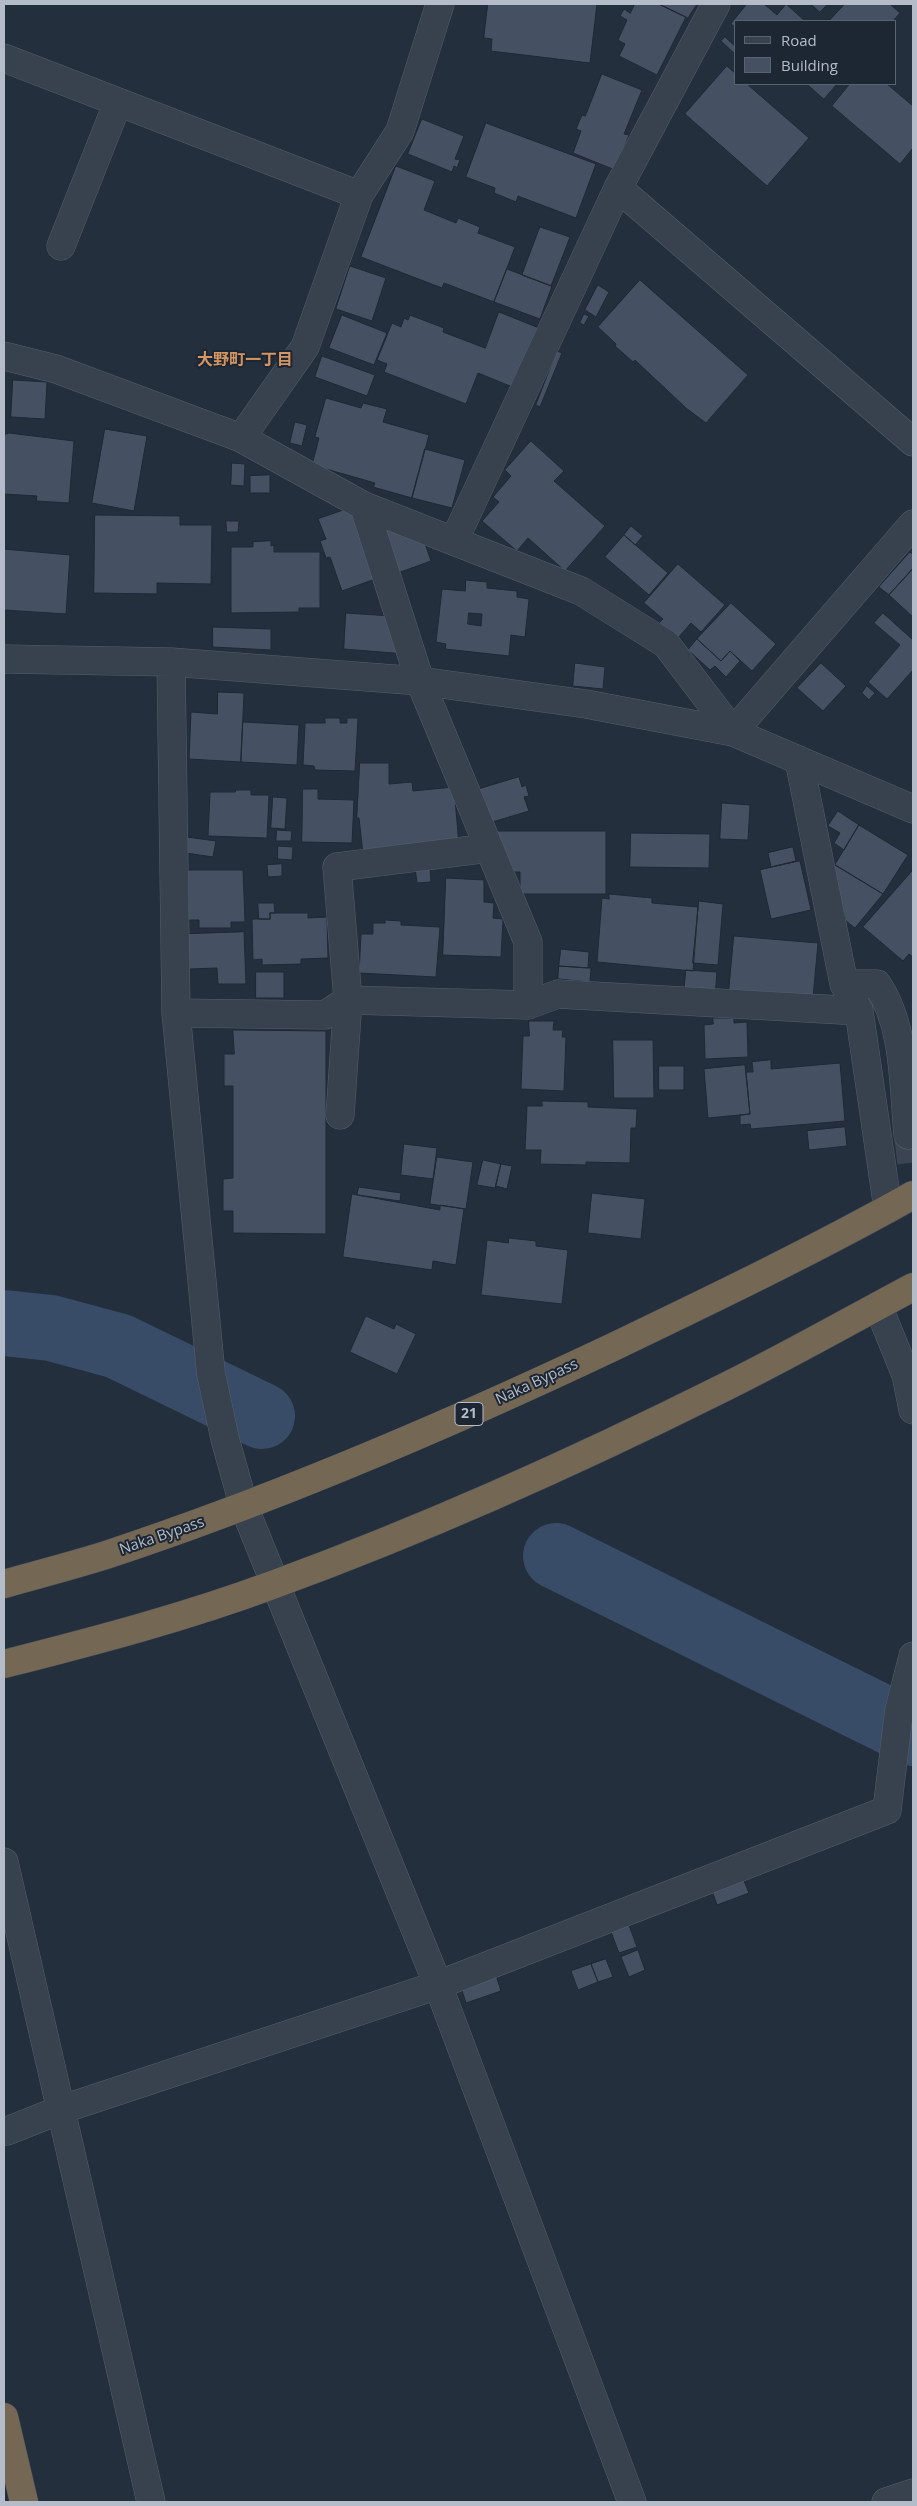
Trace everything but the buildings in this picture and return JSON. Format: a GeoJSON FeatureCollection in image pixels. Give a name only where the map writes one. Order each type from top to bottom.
{"type":"FeatureCollection","features":[{"type":"Feature","properties":{"kind":"highway","name":"Naka Bypass"},"geometry":{"type":"LineString","coordinates":[[4,1584],[107,1555],[244,1507],[383,1452],[522,1390],[680,1315],[913,1195]]}},
{"type":"Feature","properties":{"kind":"highway"},"geometry":{"type":"LineString","coordinates":[[4,1664],[124,1634],[274,1585],[440,1518],[591,1452],[727,1386],[913,1287]]}},
{"type":"Feature","properties":{"kind":"highway"},"geometry":{"type":"LineString","coordinates":[[4,2417],[24,2502]]}},
{"type":"Feature","properties":{"kind":"street"},"geometry":{"type":"LineString","coordinates":[[241,438],[305,347],[359,195],[400,131],[440,4]]}},
{"type":"Feature","properties":{"kind":"street"},"geometry":{"type":"LineString","coordinates":[[454,541],[618,188],[716,4]]}},
{"type":"Feature","properties":{"kind":"street"},"geometry":{"type":"LineString","coordinates":[[4,58],[359,195]]}},
{"type":"Feature","properties":{"kind":"street"},"geometry":{"type":"LineString","coordinates":[[61,246],[118,102]]}},
{"type":"Feature","properties":{"kind":"street"},"geometry":{"type":"LineString","coordinates":[[618,188],[913,442]]}},
{"type":"Feature","properties":{"kind":"street"},"geometry":{"type":"LineString","coordinates":[[4,356],[56,369],[241,438],[364,506],[581,591],[666,644],[733,732]]}},
{"type":"Feature","properties":{"kind":"street"},"geometry":{"type":"LineString","coordinates":[[364,506],[420,681],[528,942],[528,1005]]}},
{"type":"Feature","properties":{"kind":"street"},"geometry":{"type":"LineString","coordinates":[[733,732],[913,524]]}},
{"type":"Feature","properties":{"kind":"street"},"geometry":{"type":"LineString","coordinates":[[4,659],[171,662],[420,681],[586,704],[733,732],[913,809]]}},
{"type":"Feature","properties":{"kind":"street"},"geometry":{"type":"LineString","coordinates":[[171,662],[176,1013],[211,1374],[225,1439],[244,1507],[274,1585],[438,1985],[632,2502]]}},
{"type":"Feature","properties":{"kind":"street"},"geometry":{"type":"LineString","coordinates":[[799,760],[844,984],[858,1010],[888,1209]]}},
{"type":"Feature","properties":{"kind":"street"},"geometry":{"type":"LineString","coordinates":[[340,1115],[348,1000],[337,867],[489,848]]}},
{"type":"Feature","properties":{"kind":"street"},"geometry":{"type":"LineString","coordinates":[[844,984],[878,984],[888,1000],[898,1030],[908,1135]]}},
{"type":"Feature","properties":{"kind":"street"},"geometry":{"type":"LineString","coordinates":[[176,1013],[325,1015],[348,1000],[528,1005],[558,994],[858,1010]]}},
{"type":"Feature","properties":{"kind":"street"},"geometry":{"type":"LineString","coordinates":[[878,1306],[906,1376],[913,1410]]}},
{"type":"Feature","properties":{"kind":"street"},"geometry":{"type":"LineString","coordinates":[[7,2130],[60,2110],[438,1985],[887,1810],[899,1711],[913,1656]]}},
{"type":"Feature","properties":{"kind":"street"},"geometry":{"type":"LineString","coordinates":[[4,1862],[151,2502]]}},
{"type":"Feature","properties":{"kind":"street"},"geometry":{"type":"LineString","coordinates":[[886,2502],[913,2493]]}},
{"type":"Feature","properties":{"kind":"waterway"},"geometry":{"type":"LineString","coordinates":[[4,1323],[51,1328],[118,1346],[262,1416]]}},
{"type":"Feature","properties":{"kind":"waterway"},"geometry":{"type":"LineString","coordinates":[[556,1556],[913,1733]]}},
{"type":"Feature","properties":{"kind":"tunnel"},"geometry":{"type":"LineString","coordinates":[[908,1135],[913,1176]]}},
{"type":"Feature","properties":{"kind":"district","name":"大野町一丁目"},"geometry":{"type":"Point","coordinates":[245,360]}}]}
